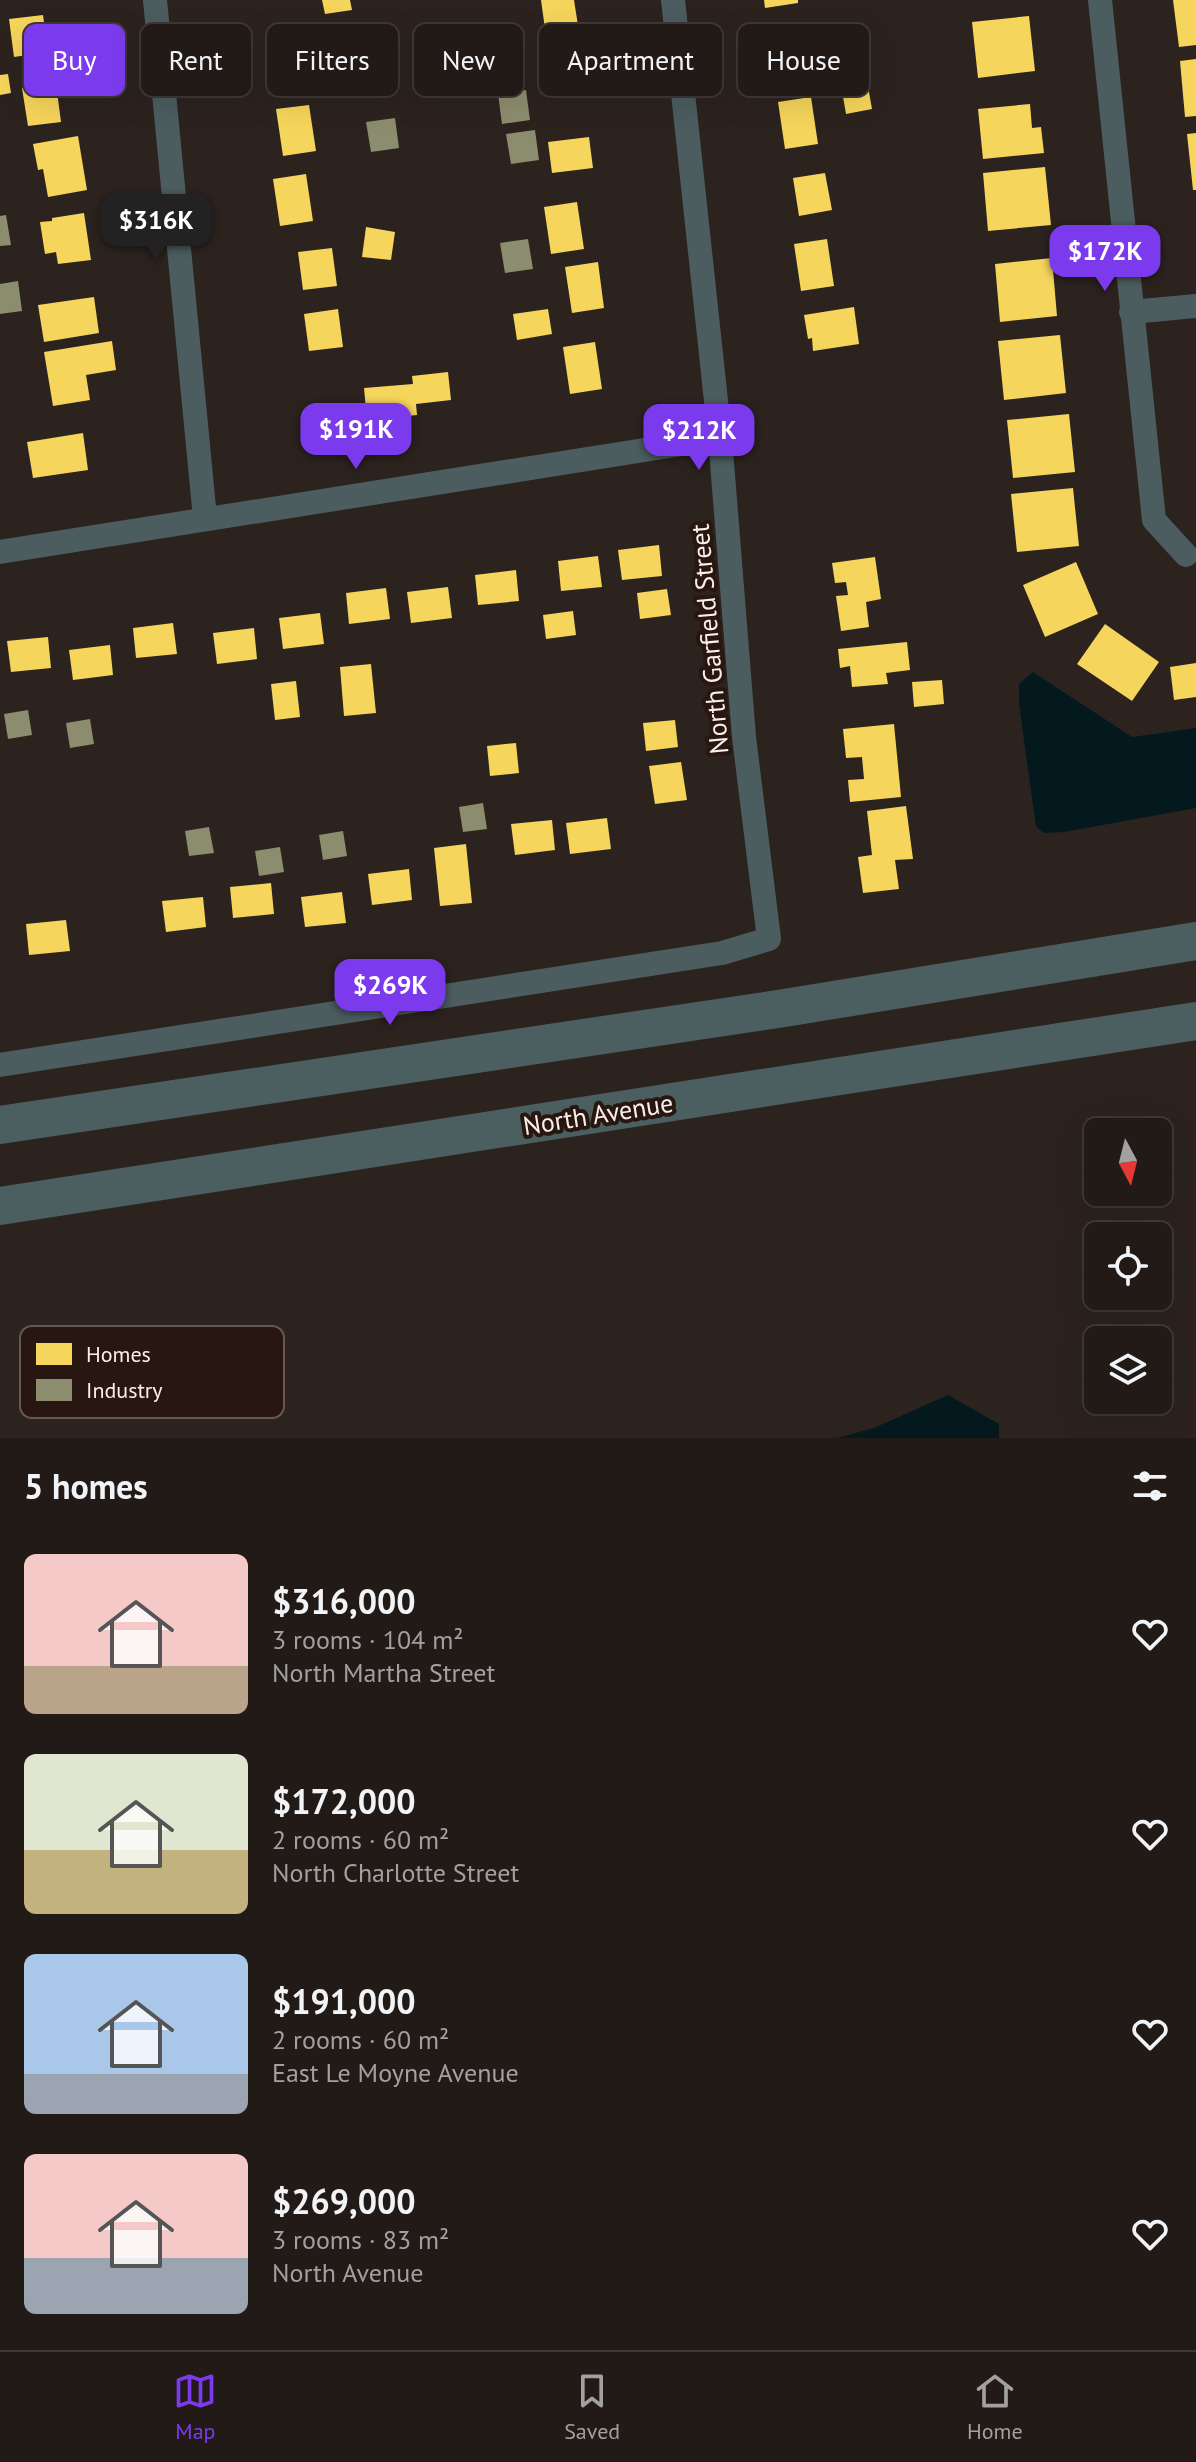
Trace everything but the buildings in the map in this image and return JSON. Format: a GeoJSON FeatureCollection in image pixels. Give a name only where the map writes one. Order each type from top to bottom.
{"type":"FeatureCollection","features":[{"type":"Feature","properties":{"kind":"main road"},"geometry":{"type":"LineString","coordinates":[[0,1125],[778,1009],[1196,941]]}},
{"type":"Feature","properties":{"kind":"main road","name":"North Avenue"},"geometry":{"type":"LineString","coordinates":[[0,1206],[1196,1021]]}},
{"type":"Feature","properties":{"kind":"street"},"geometry":{"type":"LineString","coordinates":[[155,0],[205,518]]}},
{"type":"Feature","properties":{"kind":"street","name":"North Garfield Street"},"geometry":{"type":"LineString","coordinates":[[0,1065],[722,953],[769,939],[744,737],[720,438],[673,0]]}},
{"type":"Feature","properties":{"kind":"street"},"geometry":{"type":"LineString","coordinates":[[1100,0],[1154,520],[1186,555]]}},
{"type":"Feature","properties":{"kind":"street"},"geometry":{"type":"LineString","coordinates":[[1131,312],[1196,306]]}},
{"type":"Feature","properties":{"kind":"street"},"geometry":{"type":"LineString","coordinates":[[0,552],[720,438]]}},
{"type":"Feature","properties":{"kind":"water"},"geometry":{"type":"Polygon","coordinates":[[[1033,672],[1132,737],[1196,728],[1196,808],[1064,832],[1044,833],[1036,827],[1019,704],[1019,684],[1033,672]]]}},
{"type":"Feature","properties":{"kind":"water"},"geometry":{"type":"Polygon","coordinates":[[[948,1395],[999,1424],[999,1438],[837,1438],[874,1428],[948,1395]]]}}]}
